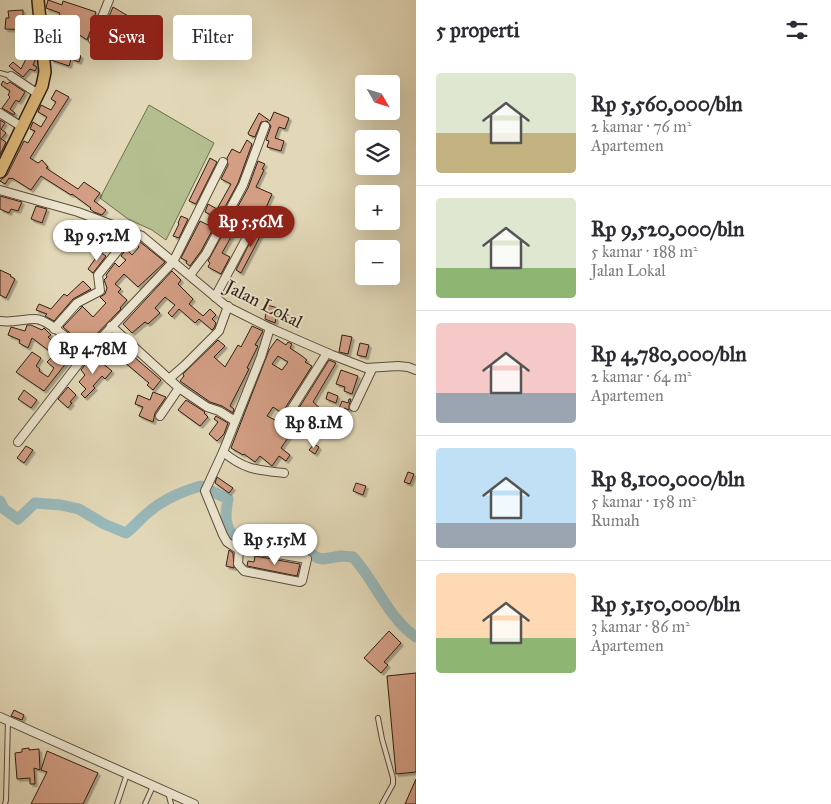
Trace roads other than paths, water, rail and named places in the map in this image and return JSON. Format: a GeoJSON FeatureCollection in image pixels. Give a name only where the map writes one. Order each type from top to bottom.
{"type":"FeatureCollection","features":[{"type":"Feature","properties":{"kind":"main road"},"geometry":{"type":"LineString","coordinates":[[0,172],[42,86],[44,72],[38,0]]}},
{"type":"Feature","properties":{"kind":"street"},"geometry":{"type":"LineString","coordinates":[[103,15],[109,0]]}},
{"type":"Feature","properties":{"kind":"street"},"geometry":{"type":"LineString","coordinates":[[11,76],[38,94]]}},
{"type":"Feature","properties":{"kind":"street"},"geometry":{"type":"LineString","coordinates":[[0,112],[22,127]]}},
{"type":"Feature","properties":{"kind":"street"},"geometry":{"type":"LineString","coordinates":[[190,275],[206,254],[244,185],[265,126]]}},
{"type":"Feature","properties":{"kind":"street"},"geometry":{"type":"LineString","coordinates":[[18,442],[86,354],[173,262],[206,200],[223,162]]}},
{"type":"Feature","properties":{"kind":"street","name":"Jalan Lokal"},"geometry":{"type":"LineString","coordinates":[[0,190],[78,212],[134,232],[156,246],[228,306],[270,328],[349,363],[372,369],[398,366],[416,370]]}},
{"type":"Feature","properties":{"kind":"street"},"geometry":{"type":"LineString","coordinates":[[215,297],[245,241],[256,214]]}},
{"type":"Feature","properties":{"kind":"street"},"geometry":{"type":"LineString","coordinates":[[54,329],[77,303],[100,291],[98,274],[134,232]]}},
{"type":"Feature","properties":{"kind":"street"},"geometry":{"type":"LineString","coordinates":[[169,379],[219,331],[228,306]]}},
{"type":"Feature","properties":{"kind":"street"},"geometry":{"type":"LineString","coordinates":[[0,321],[39,320],[86,354]]}},
{"type":"Feature","properties":{"kind":"street"},"geometry":{"type":"LineString","coordinates":[[111,326],[179,388],[207,407],[219,411],[235,421]]}},
{"type":"Feature","properties":{"kind":"street"},"geometry":{"type":"LineString","coordinates":[[239,550],[238,564],[244,572],[271,578],[302,581],[307,560],[254,550],[239,550],[227,542],[205,491],[223,452],[261,357],[270,328]]}},
{"type":"Feature","properties":{"kind":"street"},"geometry":{"type":"LineString","coordinates":[[284,421],[327,353]]}},
{"type":"Feature","properties":{"kind":"street"},"geometry":{"type":"LineString","coordinates":[[354,407],[372,369]]}},
{"type":"Feature","properties":{"kind":"street"},"geometry":{"type":"LineString","coordinates":[[160,416],[179,388]]}},
{"type":"Feature","properties":{"kind":"street"},"geometry":{"type":"LineString","coordinates":[[223,452],[237,463],[249,468],[284,473]]}},
{"type":"Feature","properties":{"kind":"street"},"geometry":{"type":"LineString","coordinates":[[0,717],[194,804]]}},
{"type":"Feature","properties":{"kind":"lane"},"geometry":{"type":"LineString","coordinates":[[0,73],[11,76]]}},
{"type":"Feature","properties":{"kind":"lane"},"geometry":{"type":"LineString","coordinates":[[378,718],[393,778],[393,784],[382,804]]}},
{"type":"Feature","properties":{"kind":"lane"},"geometry":{"type":"LineString","coordinates":[[5,804],[8,720]]}},
{"type":"Feature","properties":{"kind":"lane"},"geometry":{"type":"LineString","coordinates":[[117,804],[127,774]]}},
{"type":"Feature","properties":{"kind":"lane"},"geometry":{"type":"LineString","coordinates":[[145,804],[153,786]]}},
{"type":"Feature","properties":{"kind":"lane"},"geometry":{"type":"LineString","coordinates":[[168,792],[171,804]]}},
{"type":"Feature","properties":{"kind":"waterway"},"geometry":{"type":"LineString","coordinates":[[0,501],[4,509],[18,519],[35,503],[61,505],[79,509],[104,524],[126,533],[161,503],[201,486],[228,499],[227,524],[241,545],[255,542],[285,547],[308,552],[323,559],[341,556],[353,557],[397,620],[416,637]]}}]}
